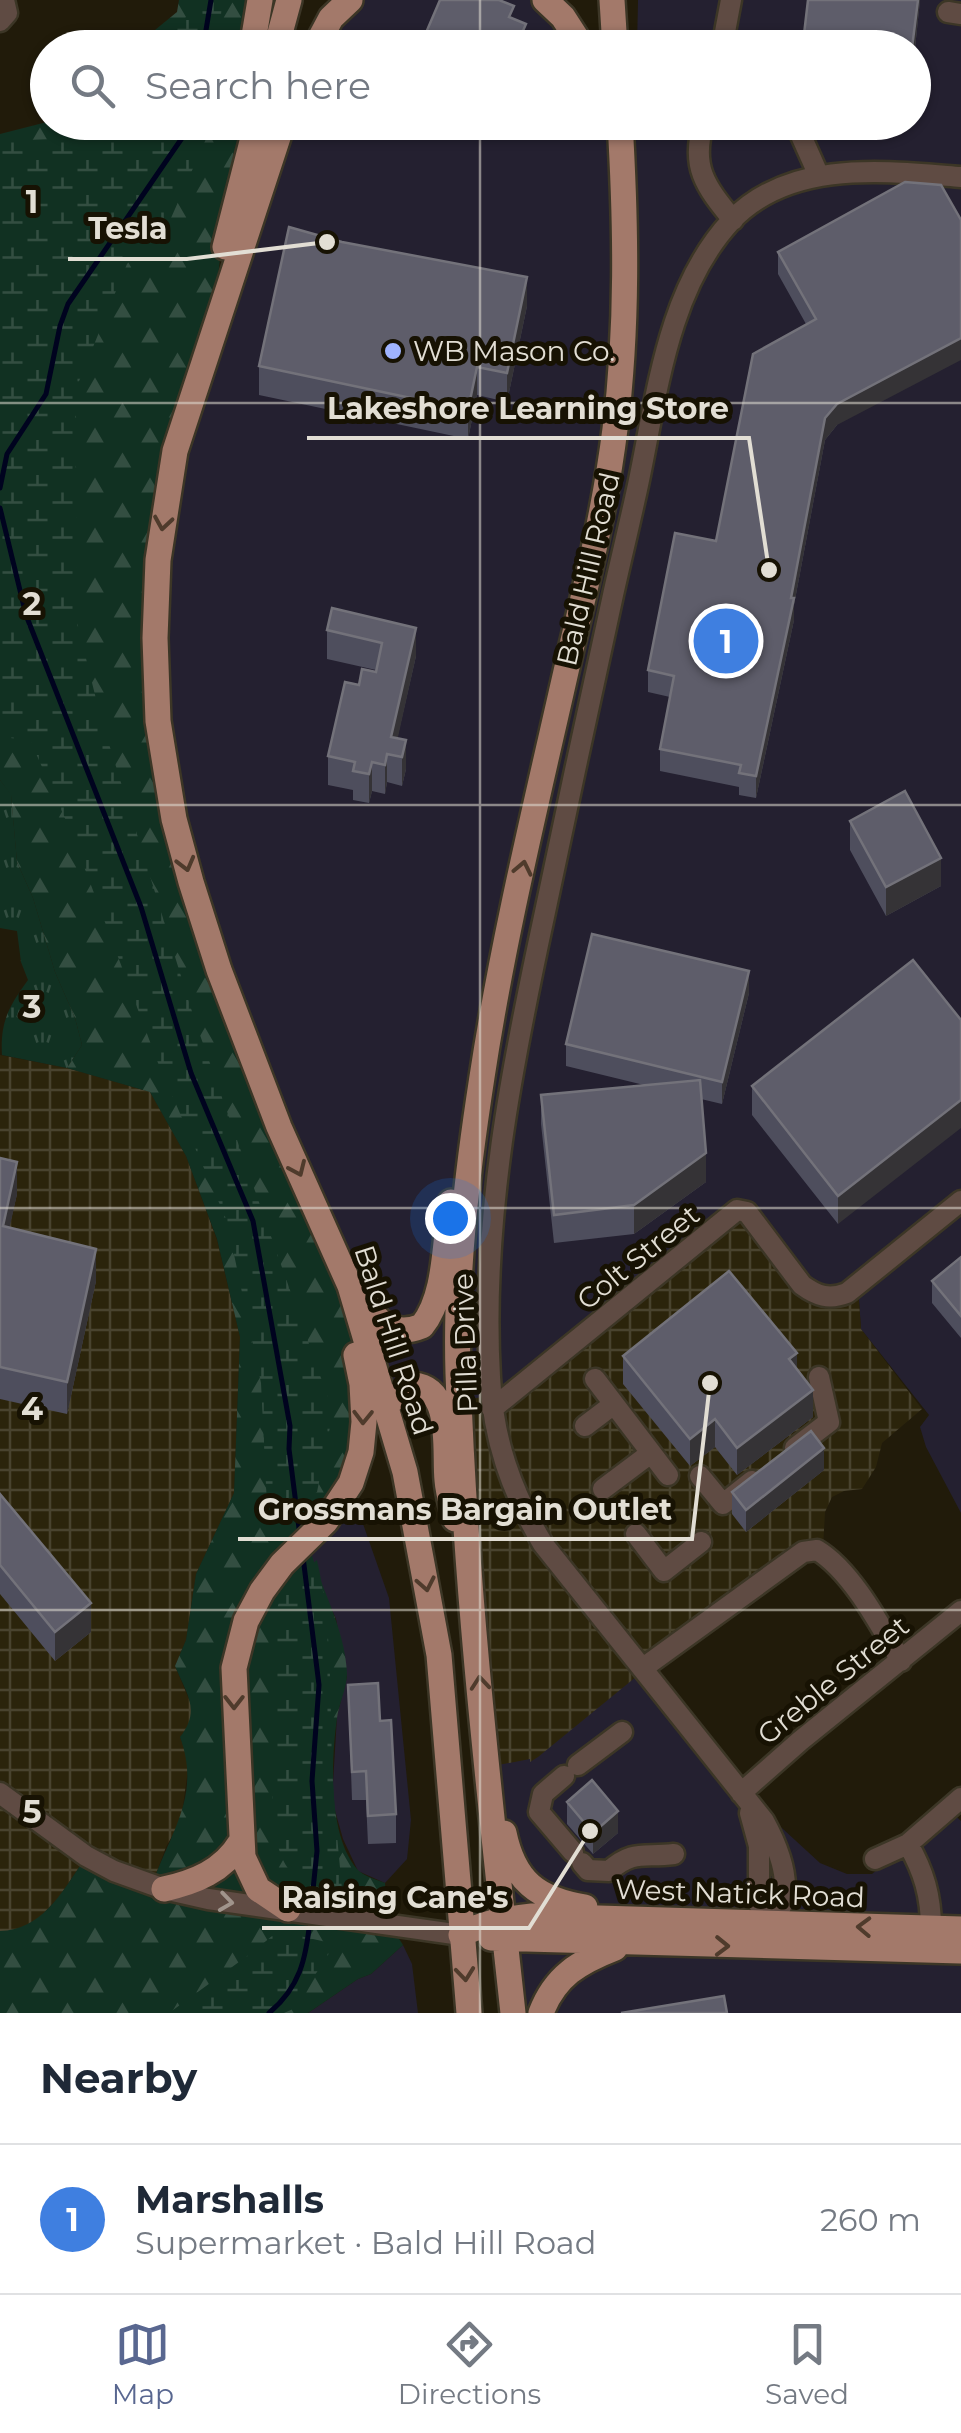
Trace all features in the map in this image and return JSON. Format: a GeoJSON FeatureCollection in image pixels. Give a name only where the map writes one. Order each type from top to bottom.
{"type":"FeatureCollection","features":[{"type":"Feature","properties":{"kind":"main road"},"geometry":{"type":"LineString","coordinates":[[255,30],[260,0]]}},
{"type":"Feature","properties":{"kind":"main road"},"geometry":{"type":"LineString","coordinates":[[281,30],[289,0]]}},
{"type":"Feature","properties":{"kind":"main road"},"geometry":{"type":"LineString","coordinates":[[325,30],[350,0]]}},
{"type":"Feature","properties":{"kind":"main road"},"geometry":{"type":"LineString","coordinates":[[545,0],[571,30]]}},
{"type":"Feature","properties":{"kind":"main road"},"geometry":{"type":"LineString","coordinates":[[612,0],[614,30]]}},
{"type":"Feature","properties":{"kind":"main road"},"geometry":{"type":"LineString","coordinates":[[212,296],[237,140]]}},
{"type":"Feature","properties":{"kind":"main road"},"geometry":{"type":"LineString","coordinates":[[182,427],[252,140]]}},
{"type":"Feature","properties":{"kind":"main road"},"geometry":{"type":"LineString","coordinates":[[182,427],[277,140]]}},
{"type":"Feature","properties":{"kind":"main road"},"geometry":{"type":"LineString","coordinates":[[608,140],[626,269]]}},
{"type":"Feature","properties":{"kind":"main road"},"geometry":{"type":"LineString","coordinates":[[621,140],[626,269]]}},
{"type":"Feature","properties":{"kind":"main road","name":"Bald Hill Road"},"geometry":{"type":"LineString","coordinates":[[513,2013],[472,1597],[458,1370],[462,1228],[502,963],[588,575],[615,433],[626,269]]}},
{"type":"Feature","properties":{"kind":"main road","name":"Bald Hill Road"},"geometry":{"type":"LineString","coordinates":[[182,427],[158,560],[156,654],[164,770],[188,873],[219,970],[279,1128],[350,1286],[404,1472],[439,1655],[469,2013]]}},
{"type":"Feature","properties":{"kind":"main road"},"geometry":{"type":"LineString","coordinates":[[350,1286],[387,1328],[406,1332],[428,1319],[439,1280],[477,1062],[502,963]]}},
{"type":"Feature","properties":{"kind":"main road"},"geometry":{"type":"LineString","coordinates":[[294,1910],[258,1889],[243,1857],[234,1716],[236,1651],[262,1591],[282,1564],[336,1508],[351,1483],[360,1452],[362,1384],[334,1252]]}},
{"type":"Feature","properties":{"kind":"main road"},"geometry":{"type":"LineString","coordinates":[[386,1404],[413,1386],[429,1389],[438,1399],[447,1485],[472,1597]]}},
{"type":"Feature","properties":{"kind":"main road"},"geometry":{"type":"LineString","coordinates":[[485,1740],[510,1857],[527,1882],[549,1898],[566,1904],[668,1920]]}},
{"type":"Feature","properties":{"kind":"main road"},"geometry":{"type":"LineString","coordinates":[[164,1889],[190,1884],[229,1861],[240,1843]]}},
{"type":"Feature","properties":{"kind":"main road","name":"West Natick Road"},"geometry":{"type":"LineString","coordinates":[[504,1930],[532,1916],[668,1920],[770,1935],[959,1948]]}},
{"type":"Feature","properties":{"kind":"main road","name":"West Natick Road"},"geometry":{"type":"LineString","coordinates":[[461,1935],[504,1930],[624,1944],[931,1928],[959,1948]]}},
{"type":"Feature","properties":{"kind":"main road"},"geometry":{"type":"LineString","coordinates":[[541,2013],[557,1980],[566,1972],[624,1944]]}},
{"type":"Feature","properties":{"kind":"street"},"geometry":{"type":"LineString","coordinates":[[0,21],[7,13],[4,0]]}},
{"type":"Feature","properties":{"kind":"street"},"geometry":{"type":"LineString","coordinates":[[725,30],[731,0]]}},
{"type":"Feature","properties":{"kind":"street"},"geometry":{"type":"LineString","coordinates":[[700,140],[701,174],[733,220]]}},
{"type":"Feature","properties":{"kind":"street"},"geometry":{"type":"LineString","coordinates":[[803,140],[819,176]]}},
{"type":"Feature","properties":{"kind":"street","name":"Bald Hill Road"},"geometry":{"type":"LineString","coordinates":[[575,759],[676,319],[701,260],[733,220],[777,188],[819,176],[871,171],[961,177]]}},
{"type":"Feature","properties":{"kind":"street","name":"Pilla Drive"},"geometry":{"type":"LineString","coordinates":[[575,759],[506,1109],[489,1272],[492,1408],[507,1474],[522,1510],[543,1544],[741,1794],[760,1846],[760,1904],[770,1935]]}},
{"type":"Feature","properties":{"kind":"street","name":"Colt Street"},"geometry":{"type":"LineString","coordinates":[[492,1408],[738,1210],[747,1212],[802,1285],[826,1297],[848,1293],[961,1201]]}},
{"type":"Feature","properties":{"kind":"street"},"geometry":{"type":"LineString","coordinates":[[700,1476],[723,1504],[829,1422],[819,1377]]}},
{"type":"Feature","properties":{"kind":"street"},"geometry":{"type":"LineString","coordinates":[[595,1379],[668,1475]]}},
{"type":"Feature","properties":{"kind":"street"},"geometry":{"type":"LineString","coordinates":[[585,1426],[614,1404]]}},
{"type":"Feature","properties":{"kind":"street"},"geometry":{"type":"LineString","coordinates":[[602,1489],[651,1453]]}},
{"type":"Feature","properties":{"kind":"street"},"geometry":{"type":"LineString","coordinates":[[636,1534],[664,1571],[701,1542]]}},
{"type":"Feature","properties":{"kind":"street"},"geometry":{"type":"LineString","coordinates":[[643,1668],[811,1550],[824,1554],[835,1564],[877,1620],[901,1661]]}},
{"type":"Feature","properties":{"kind":"street","name":"Greble Street"},"geometry":{"type":"LineString","coordinates":[[741,1794],[800,1741],[961,1611]]}},
{"type":"Feature","properties":{"kind":"street"},"geometry":{"type":"LineString","coordinates":[[622,1732],[543,1794],[540,1812],[588,1870],[608,1871],[623,1858],[644,1853],[674,1854]]}},
{"type":"Feature","properties":{"kind":"street","name":"West Natick Road"},"geometry":{"type":"LineString","coordinates":[[0,1793],[86,1856],[164,1889],[208,1899],[461,1935]]}},
{"type":"Feature","properties":{"kind":"street"},"geometry":{"type":"LineString","coordinates":[[875,1859],[908,1844],[961,1798]]}},
{"type":"Feature","properties":{"kind":"street"},"geometry":{"type":"LineString","coordinates":[[908,1844],[929,1894],[931,1928]]}},
{"type":"Feature","properties":{"kind":"shaded area"},"geometry":{"type":"Polygon","coordinates":[[[349,0],[548,0],[570,30],[328,30],[349,0]]]}},
{"type":"Feature","properties":{"kind":"shaded area"},"geometry":{"type":"Polygon","coordinates":[[[638,0],[961,0],[961,1513],[926,1447],[920,1427],[929,1415],[861,1329],[858,1287],[511,1393],[464,1400],[430,1392],[391,1408],[176,831],[160,547],[279,140],[608,140],[614,167],[624,187],[635,140],[931,140],[931,30],[637,30],[638,0]]]}},
{"type":"Feature","properties":{"kind":"shaded area"},"geometry":{"type":"Polygon","coordinates":[[[0,1055],[67,1068],[150,1092],[186,1156],[217,1240],[240,1337],[234,1493],[196,1574],[186,1640],[175,1666],[193,1709],[191,1723],[180,1737],[189,1762],[181,1820],[153,1882],[82,1863],[59,1897],[34,1923],[16,1931],[0,1931],[0,1055]]]}},
{"type":"Feature","properties":{"kind":"shaded area"},"geometry":{"type":"Polygon","coordinates":[[[736,1208],[809,1288],[858,1287],[861,1329],[922,1409],[882,1443],[876,1467],[862,1489],[832,1497],[825,1512],[823,1548],[642,1672],[538,1757],[530,1762],[498,1765],[464,1400],[489,1396],[496,1403],[736,1208]]]}},
{"type":"Feature","properties":{"kind":"shaded area"},"geometry":{"type":"Polygon","coordinates":[[[349,1503],[362,1521],[389,1598],[411,1820],[407,1859],[385,1883],[358,1871],[343,1839],[332,1800],[337,1716],[347,1677],[336,1619],[307,1542],[349,1503]]]}},
{"type":"Feature","properties":{"kind":"shaded area"},"geometry":{"type":"Polygon","coordinates":[[[642,1672],[771,1818],[820,1863],[847,1874],[872,1874],[950,1810],[961,1821],[961,2013],[514,2013],[498,1765],[642,1672]]]}},
{"type":"Feature","properties":{"kind":"shaded area"},"geometry":{"type":"Polygon","coordinates":[[[403,1945],[412,1964],[418,2013],[308,2013],[371,1974],[403,1945]]]}},
{"type":"Feature","properties":{"kind":"green space"},"geometry":{"type":"Polygon","coordinates":[[[179,0],[260,0],[255,30],[155,30],[177,12],[179,0]]]}},
{"type":"Feature","properties":{"kind":"green space"},"geometry":{"type":"Polygon","coordinates":[[[194,0],[222,0],[220,30],[175,30],[191,11],[194,0]]]}},
{"type":"Feature","properties":{"kind":"green space"},"geometry":{"type":"Polygon","coordinates":[[[30,126],[30,140],[238,140],[217,286],[160,547],[176,831],[336,1253],[364,1389],[361,1452],[309,1546],[345,1656],[347,1679],[337,1718],[334,1755],[336,1817],[357,1869],[385,1883],[387,1920],[403,1945],[371,1974],[308,2013],[0,2013],[0,1931],[38,1917],[58,1898],[82,1863],[153,1882],[182,1811],[187,1776],[180,1737],[191,1710],[175,1666],[186,1640],[196,1574],[234,1493],[240,1337],[217,1239],[186,1156],[150,1092],[67,1068],[82,1045],[33,898],[17,862],[11,795],[0,780],[0,134],[30,126]]]}},
{"type":"Feature","properties":{"kind":"green space"},"geometry":{"type":"Polygon","coordinates":[[[205,140],[171,218],[127,264],[75,391],[77,622],[100,715],[194,1018],[333,1412],[317,1492],[268,1526],[261,1383],[227,1221],[158,1063],[71,832],[30,740],[0,737],[0,141],[205,140]]]}},
{"type":"Feature","properties":{"kind":"green space"},"geometry":{"type":"Polygon","coordinates":[[[0,780],[11,794],[17,862],[33,898],[82,1045],[67,1068],[2,1055],[7,1015],[28,980],[17,931],[0,928],[0,780]]]}},
{"type":"Feature","properties":{"kind":"green space"},"geometry":{"type":"Polygon","coordinates":[[[317,1560],[328,1643],[342,1890],[308,1884],[286,1865],[278,1846],[272,1798],[277,1707],[276,1614],[286,1590],[317,1560]]]}},
{"type":"Feature","properties":{"kind":"green space"},"geometry":{"type":"Polygon","coordinates":[[[278,1931],[335,1944],[293,2009],[284,2013],[169,2013],[254,1951],[278,1931]]]}},
{"type":"Feature","properties":{"kind":"building"},"geometry":{"type":"Polygon","coordinates":[[[440,0],[499,0],[514,6],[509,17],[526,24],[523,30],[427,30],[440,0]]]}},
{"type":"Feature","properties":{"kind":"building"},"geometry":{"type":"Polygon","coordinates":[[[808,0],[918,0],[914,30],[805,30],[808,0]]]}},
{"type":"Feature","properties":{"kind":"building"},"geometry":{"type":"Polygon","coordinates":[[[905,182],[941,185],[961,220],[961,338],[837,404],[825,418],[794,598],[756,776],[739,773],[741,765],[660,749],[674,676],[648,670],[675,533],[716,541],[753,354],[816,319],[778,252],[905,182]]]}},
{"type":"Feature","properties":{"kind":"building","name":"WB Mason Co."},"geometry":{"type":"Polygon","coordinates":[[[289,227],[342,242],[527,277],[507,373],[477,367],[468,410],[259,366],[289,227]]]}},
{"type":"Feature","properties":{"kind":"building"},"geometry":{"type":"Polygon","coordinates":[[[332,608],[416,628],[391,737],[406,740],[402,757],[387,754],[385,765],[372,762],[369,774],[353,771],[355,762],[328,756],[345,682],[359,685],[362,669],[376,672],[382,643],[327,630],[332,608]]]}},
{"type":"Feature","properties":{"kind":"building"},"geometry":{"type":"Polygon","coordinates":[[[905,791],[941,858],[886,887],[850,821],[905,791]]]}},
{"type":"Feature","properties":{"kind":"building"},"geometry":{"type":"Polygon","coordinates":[[[592,934],[749,971],[722,1082],[566,1044],[592,934]]]}},
{"type":"Feature","properties":{"kind":"building"},"geometry":{"type":"Polygon","coordinates":[[[913,960],[961,1020],[961,1100],[838,1196],[752,1086],[913,960]]]}},
{"type":"Feature","properties":{"kind":"building"},"geometry":{"type":"Polygon","coordinates":[[[700,1080],[706,1153],[634,1205],[554,1215],[541,1095],[700,1080]]]}},
{"type":"Feature","properties":{"kind":"building"},"geometry":{"type":"Polygon","coordinates":[[[0,1158],[17,1162],[3,1226],[96,1249],[67,1382],[0,1367],[0,1158]]]}},
{"type":"Feature","properties":{"kind":"building"},"geometry":{"type":"Polygon","coordinates":[[[961,1257],[961,1316],[932,1281],[961,1257]]]}},
{"type":"Feature","properties":{"kind":"building"},"geometry":{"type":"Polygon","coordinates":[[[729,1271],[797,1353],[789,1359],[813,1390],[737,1448],[715,1419],[690,1439],[623,1356],[729,1271]]]}},
{"type":"Feature","properties":{"kind":"building"},"geometry":{"type":"Polygon","coordinates":[[[811,1431],[824,1448],[746,1510],[732,1492],[811,1431]]]}},
{"type":"Feature","properties":{"kind":"building"},"geometry":{"type":"Polygon","coordinates":[[[0,1494],[91,1603],[55,1632],[0,1565],[0,1494]]]}},
{"type":"Feature","properties":{"kind":"building"},"geometry":{"type":"Polygon","coordinates":[[[378,1683],[380,1721],[391,1720],[396,1814],[368,1816],[366,1771],[352,1772],[348,1685],[378,1683]]]}},
{"type":"Feature","properties":{"kind":"building"},"geometry":{"type":"Polygon","coordinates":[[[592,1780],[618,1811],[593,1833],[567,1802],[592,1780]]]}},
{"type":"Feature","properties":{"kind":"building"},"geometry":{"type":"Polygon","coordinates":[[[724,1996],[727,2013],[621,2013],[724,1996]]]}},
{"type":"Feature","properties":{"kind":"waterway"},"geometry":{"type":"LineString","coordinates":[[206,30],[211,0]]}},
{"type":"Feature","properties":{"kind":"waterway"},"geometry":{"type":"LineString","coordinates":[[0,488],[7,454],[46,394],[68,304],[181,140]]}},
{"type":"Feature","properties":{"kind":"waterway"},"geometry":{"type":"LineString","coordinates":[[0,508],[26,615],[141,907],[191,1073],[253,1221],[290,1426],[289,1449],[300,1536]]}},
{"type":"Feature","properties":{"kind":"waterway"},"geometry":{"type":"LineString","coordinates":[[303,1557],[319,1685],[312,1781],[317,1851],[311,1909]]}},
{"type":"Feature","properties":{"kind":"waterway"},"geometry":{"type":"LineString","coordinates":[[269,2013],[288,1993],[300,1971],[310,1920]]}},
{"type":"Feature","properties":{"kind":"place","name":"Tesla"},"geometry":{"type":"Point","coordinates":[327,242]}},
{"type":"Feature","properties":{"kind":"place","name":"WB Mason Co."},"geometry":{"type":"Point","coordinates":[393,351]}},
{"type":"Feature","properties":{"kind":"place","name":"Lakeshore Learning Store"},"geometry":{"type":"Point","coordinates":[769,570]}},
{"type":"Feature","properties":{"kind":"place","name":"Marshalls"},"geometry":{"type":"Point","coordinates":[726,641]}},
{"type":"Feature","properties":{"kind":"place","name":"Grossmans Bargain Outlet"},"geometry":{"type":"Point","coordinates":[710,1383]}},
{"type":"Feature","properties":{"kind":"place","name":"Raising Cane's"},"geometry":{"type":"Point","coordinates":[590,1831]}}]}
